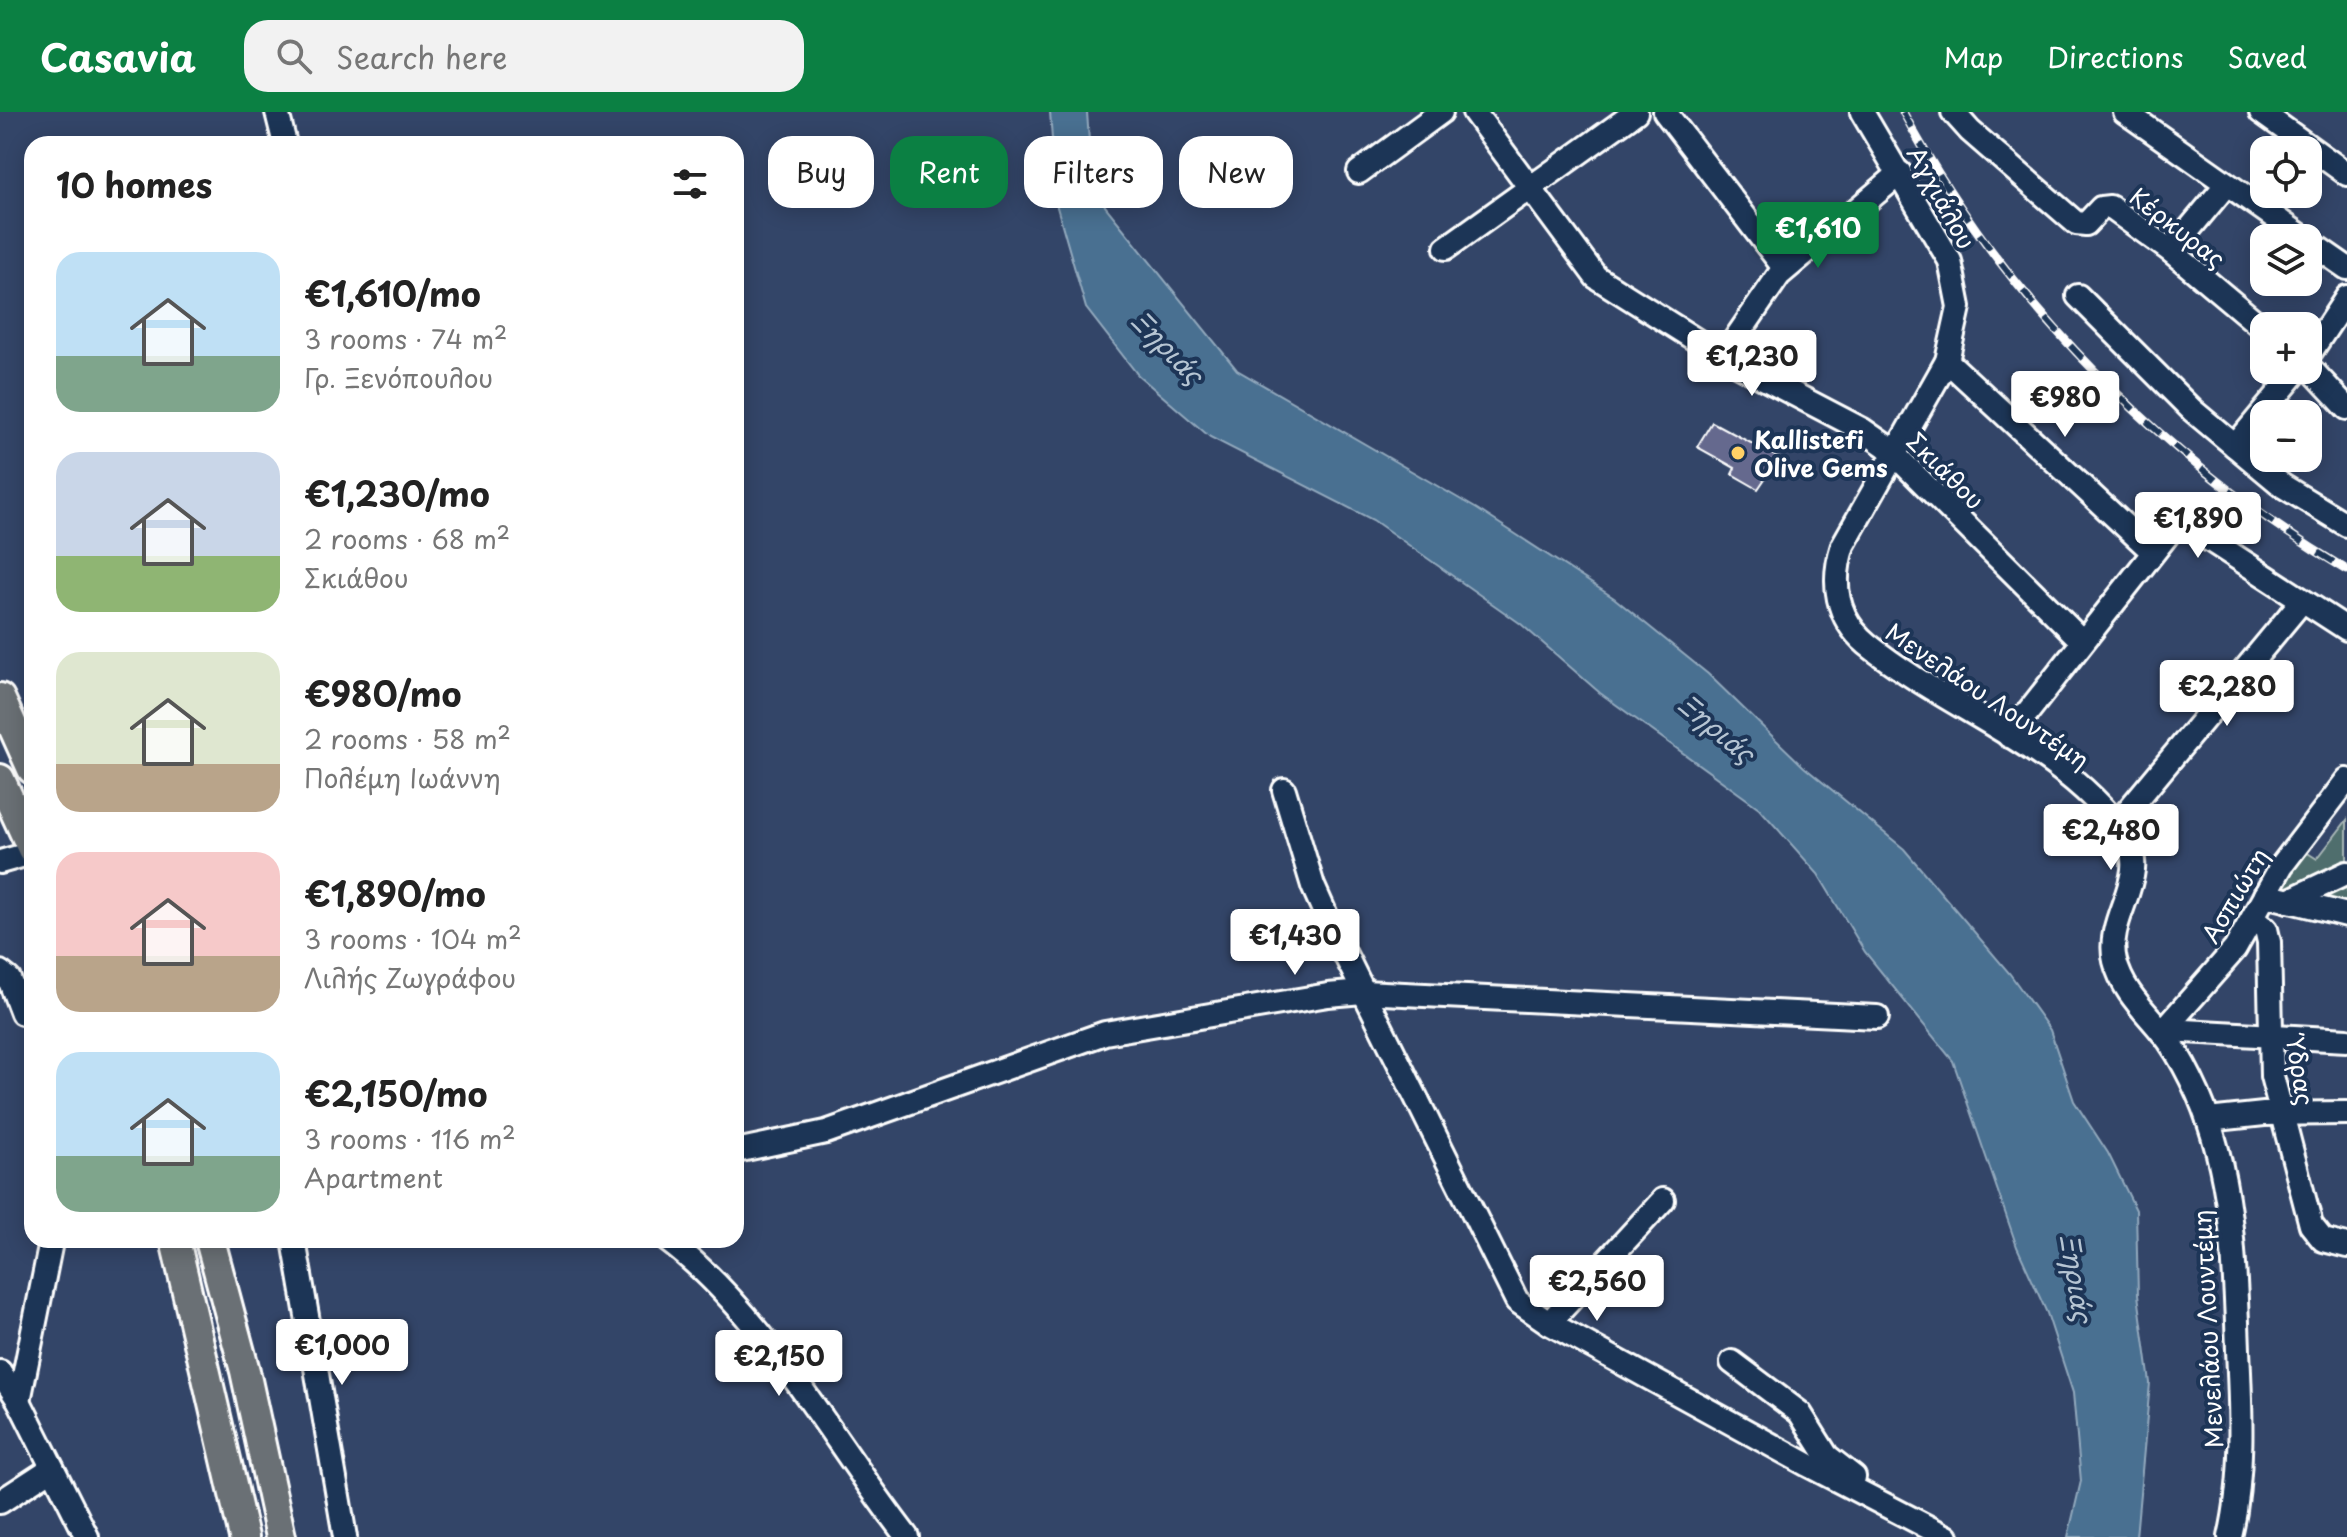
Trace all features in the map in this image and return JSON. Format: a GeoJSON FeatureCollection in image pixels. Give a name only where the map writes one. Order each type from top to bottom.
{"type":"FeatureCollection","features":[{"type":"Feature","properties":{"kind":"main road"},"geometry":{"type":"LineString","coordinates":[[0,698],[24,751]]}},
{"type":"Feature","properties":{"kind":"main road"},"geometry":{"type":"LineString","coordinates":[[0,779],[24,832]]}},
{"type":"Feature","properties":{"kind":"main road"},"geometry":{"type":"LineString","coordinates":[[177,1248],[244,1537]]}},
{"type":"Feature","properties":{"kind":"main road"},"geometry":{"type":"LineString","coordinates":[[212,1248],[245,1371],[281,1537]]}},
{"type":"Feature","properties":{"kind":"street"},"geometry":{"type":"LineString","coordinates":[[277,112],[283,136]]}},
{"type":"Feature","properties":{"kind":"street"},"geometry":{"type":"LineString","coordinates":[[1359,172],[1441,112]]}},
{"type":"Feature","properties":{"kind":"street","name":"Σκιάθου"},"geometry":{"type":"LineString","coordinates":[[1474,112],[1596,277],[1723,357],[1863,430],[1896,455],[2082,641]]}},
{"type":"Feature","properties":{"kind":"street"},"geometry":{"type":"LineString","coordinates":[[1446,248],[1636,112]]}},
{"type":"Feature","properties":{"kind":"street"},"geometry":{"type":"LineString","coordinates":[[1665,112],[1785,269]]}},
{"type":"Feature","properties":{"kind":"street","name":"Αγχιάλου"},"geometry":{"type":"LineString","coordinates":[[1862,112],[1900,173],[1953,270],[1959,307],[1947,361]]}},
{"type":"Feature","properties":{"kind":"street","name":"Κέρκυρας"},"geometry":{"type":"LineString","coordinates":[[1953,112],[1970,131],[2076,223],[2086,224],[2106,205],[2171,251],[2250,317]]}},
{"type":"Feature","properties":{"kind":"street"},"geometry":{"type":"LineString","coordinates":[[2125,112],[2283,224]]}},
{"type":"Feature","properties":{"kind":"street"},"geometry":{"type":"LineString","coordinates":[[2261,112],[2347,174]]}},
{"type":"Feature","properties":{"kind":"street"},"geometry":{"type":"LineString","coordinates":[[1723,357],[1785,269],[1900,173]]}},
{"type":"Feature","properties":{"kind":"street"},"geometry":{"type":"LineString","coordinates":[[2171,251],[2226,185]]}},
{"type":"Feature","properties":{"kind":"street"},"geometry":{"type":"LineString","coordinates":[[2322,251],[2347,268]]}},
{"type":"Feature","properties":{"kind":"street"},"geometry":{"type":"LineString","coordinates":[[2078,296],[2192,410],[2283,486],[2347,525]]}},
{"type":"Feature","properties":{"kind":"street"},"geometry":{"type":"LineString","coordinates":[[2322,335],[2347,297]]}},
{"type":"Feature","properties":{"kind":"street"},"geometry":{"type":"LineString","coordinates":[[1947,361],[2152,551]]}},
{"type":"Feature","properties":{"kind":"street","name":"Μενελάου Λουντέμη"},"geometry":{"type":"LineString","coordinates":[[1947,361],[1843,545],[1837,583],[1842,611],[1849,625],[1873,649],[2067,777],[2116,825],[2130,844],[2135,862],[2117,925],[2115,960],[2127,989],[2165,1031],[2186,1070],[2208,1120],[2224,1179],[2234,1252],[2240,1434],[2230,1537]]}},
{"type":"Feature","properties":{"kind":"street"},"geometry":{"type":"LineString","coordinates":[[2322,381],[2347,408]]}},
{"type":"Feature","properties":{"kind":"street"},"geometry":{"type":"LineString","coordinates":[[2235,446],[2286,384]]}},
{"type":"Feature","properties":{"kind":"street"},"geometry":{"type":"LineString","coordinates":[[2009,736],[2177,521],[2347,629]]}},
{"type":"Feature","properties":{"kind":"street"},"geometry":{"type":"LineString","coordinates":[[2116,825],[2302,601]]}},
{"type":"Feature","properties":{"kind":"street","name":"Ασπιώτη"},"geometry":{"type":"LineString","coordinates":[[2165,1031],[2226,961],[2295,845],[2347,780]]}},
{"type":"Feature","properties":{"kind":"street"},"geometry":{"type":"LineString","coordinates":[[1284,790],[1313,886],[1512,1296],[1549,1323],[1808,1465],[1943,1534]]}},
{"type":"Feature","properties":{"kind":"street"},"geometry":{"type":"LineString","coordinates":[[0,862],[24,854]]}},
{"type":"Feature","properties":{"kind":"street"},"geometry":{"type":"LineString","coordinates":[[2288,901],[2347,873]]}},
{"type":"Feature","properties":{"kind":"street"},"geometry":{"type":"LineString","coordinates":[[2265,895],[2347,915]]}},
{"type":"Feature","properties":{"kind":"street","name":"Ύδρας"},"geometry":{"type":"LineString","coordinates":[[2253,918],[2266,929],[2269,942],[2268,1034],[2280,1114],[2315,1233],[2326,1242],[2347,1246]]}},
{"type":"Feature","properties":{"kind":"street"},"geometry":{"type":"LineString","coordinates":[[0,972],[9,979],[22,1013]]}},
{"type":"Feature","properties":{"kind":"street"},"geometry":{"type":"LineString","coordinates":[[744,1149],[826,1132],[1105,1033],[1328,995],[1363,992],[1877,1017]]}},
{"type":"Feature","properties":{"kind":"street"},"geometry":{"type":"LineString","coordinates":[[2165,1031],[2347,1040]]}},
{"type":"Feature","properties":{"kind":"street"},"geometry":{"type":"LineString","coordinates":[[2208,1120],[2347,1113]]}},
{"type":"Feature","properties":{"kind":"street"},"geometry":{"type":"LineString","coordinates":[[1549,1323],[1663,1200]]}},
{"type":"Feature","properties":{"kind":"street"},"geometry":{"type":"LineString","coordinates":[[19,1401],[50,1248]]}},
{"type":"Feature","properties":{"kind":"street"},"geometry":{"type":"LineString","coordinates":[[295,1248],[345,1537]]}},
{"type":"Feature","properties":{"kind":"street"},"geometry":{"type":"LineString","coordinates":[[676,1248],[707,1275],[765,1343],[834,1431],[907,1537]]}},
{"type":"Feature","properties":{"kind":"street"},"geometry":{"type":"LineString","coordinates":[[1732,1362],[1800,1413],[1836,1465],[1930,1512],[1943,1534]]}},
{"type":"Feature","properties":{"kind":"street"},"geometry":{"type":"LineString","coordinates":[[0,1372],[19,1401],[87,1537]]}},
{"type":"Feature","properties":{"kind":"street"},"geometry":{"type":"LineString","coordinates":[[0,1502],[52,1468]]}},
{"type":"Feature","properties":{"kind":"green space"},"geometry":{"type":"Polygon","coordinates":[[[2347,820],[2347,904],[2282,888],[2282,882],[2306,852],[2317,859],[2347,820]]]}},
{"type":"Feature","properties":{"kind":"water"},"geometry":{"type":"Polygon","coordinates":[[[1050,112],[1087,112],[1089,136],[1052,136],[1050,112]]]}},
{"type":"Feature","properties":{"kind":"water","name":"Ξηριάς"},"geometry":{"type":"Polygon","coordinates":[[[1057,208],[1107,208],[1237,370],[1477,509],[1614,598],[1708,674],[1804,767],[1904,849],[2010,974],[2050,1030],[2074,1101],[2108,1153],[2136,1210],[2138,1295],[2150,1383],[2136,1537],[2068,1537],[2081,1481],[2073,1393],[2047,1313],[2017,1247],[1953,1061],[1865,952],[1818,874],[1759,808],[1600,693],[1521,624],[1373,520],[1210,437],[1138,375],[1086,308],[1057,208]]]}},
{"type":"Feature","properties":{"kind":"building","name":"Kallistefi Olive Gems"},"geometry":{"type":"Polygon","coordinates":[[[1712,422],[1779,458],[1758,489],[1732,474],[1735,468],[1697,447],[1712,422]]]}},
{"type":"Feature","properties":{"kind":"railway"},"geometry":{"type":"LineString","coordinates":[[1903,112],[1943,181],[1989,247],[2039,311],[2094,371],[2153,427],[2215,479],[2280,527],[2347,570]]}},
{"type":"Feature","properties":{"kind":"place","name":"Kallistefi Olive Gems"},"geometry":{"type":"Point","coordinates":[1738,453]}}]}
